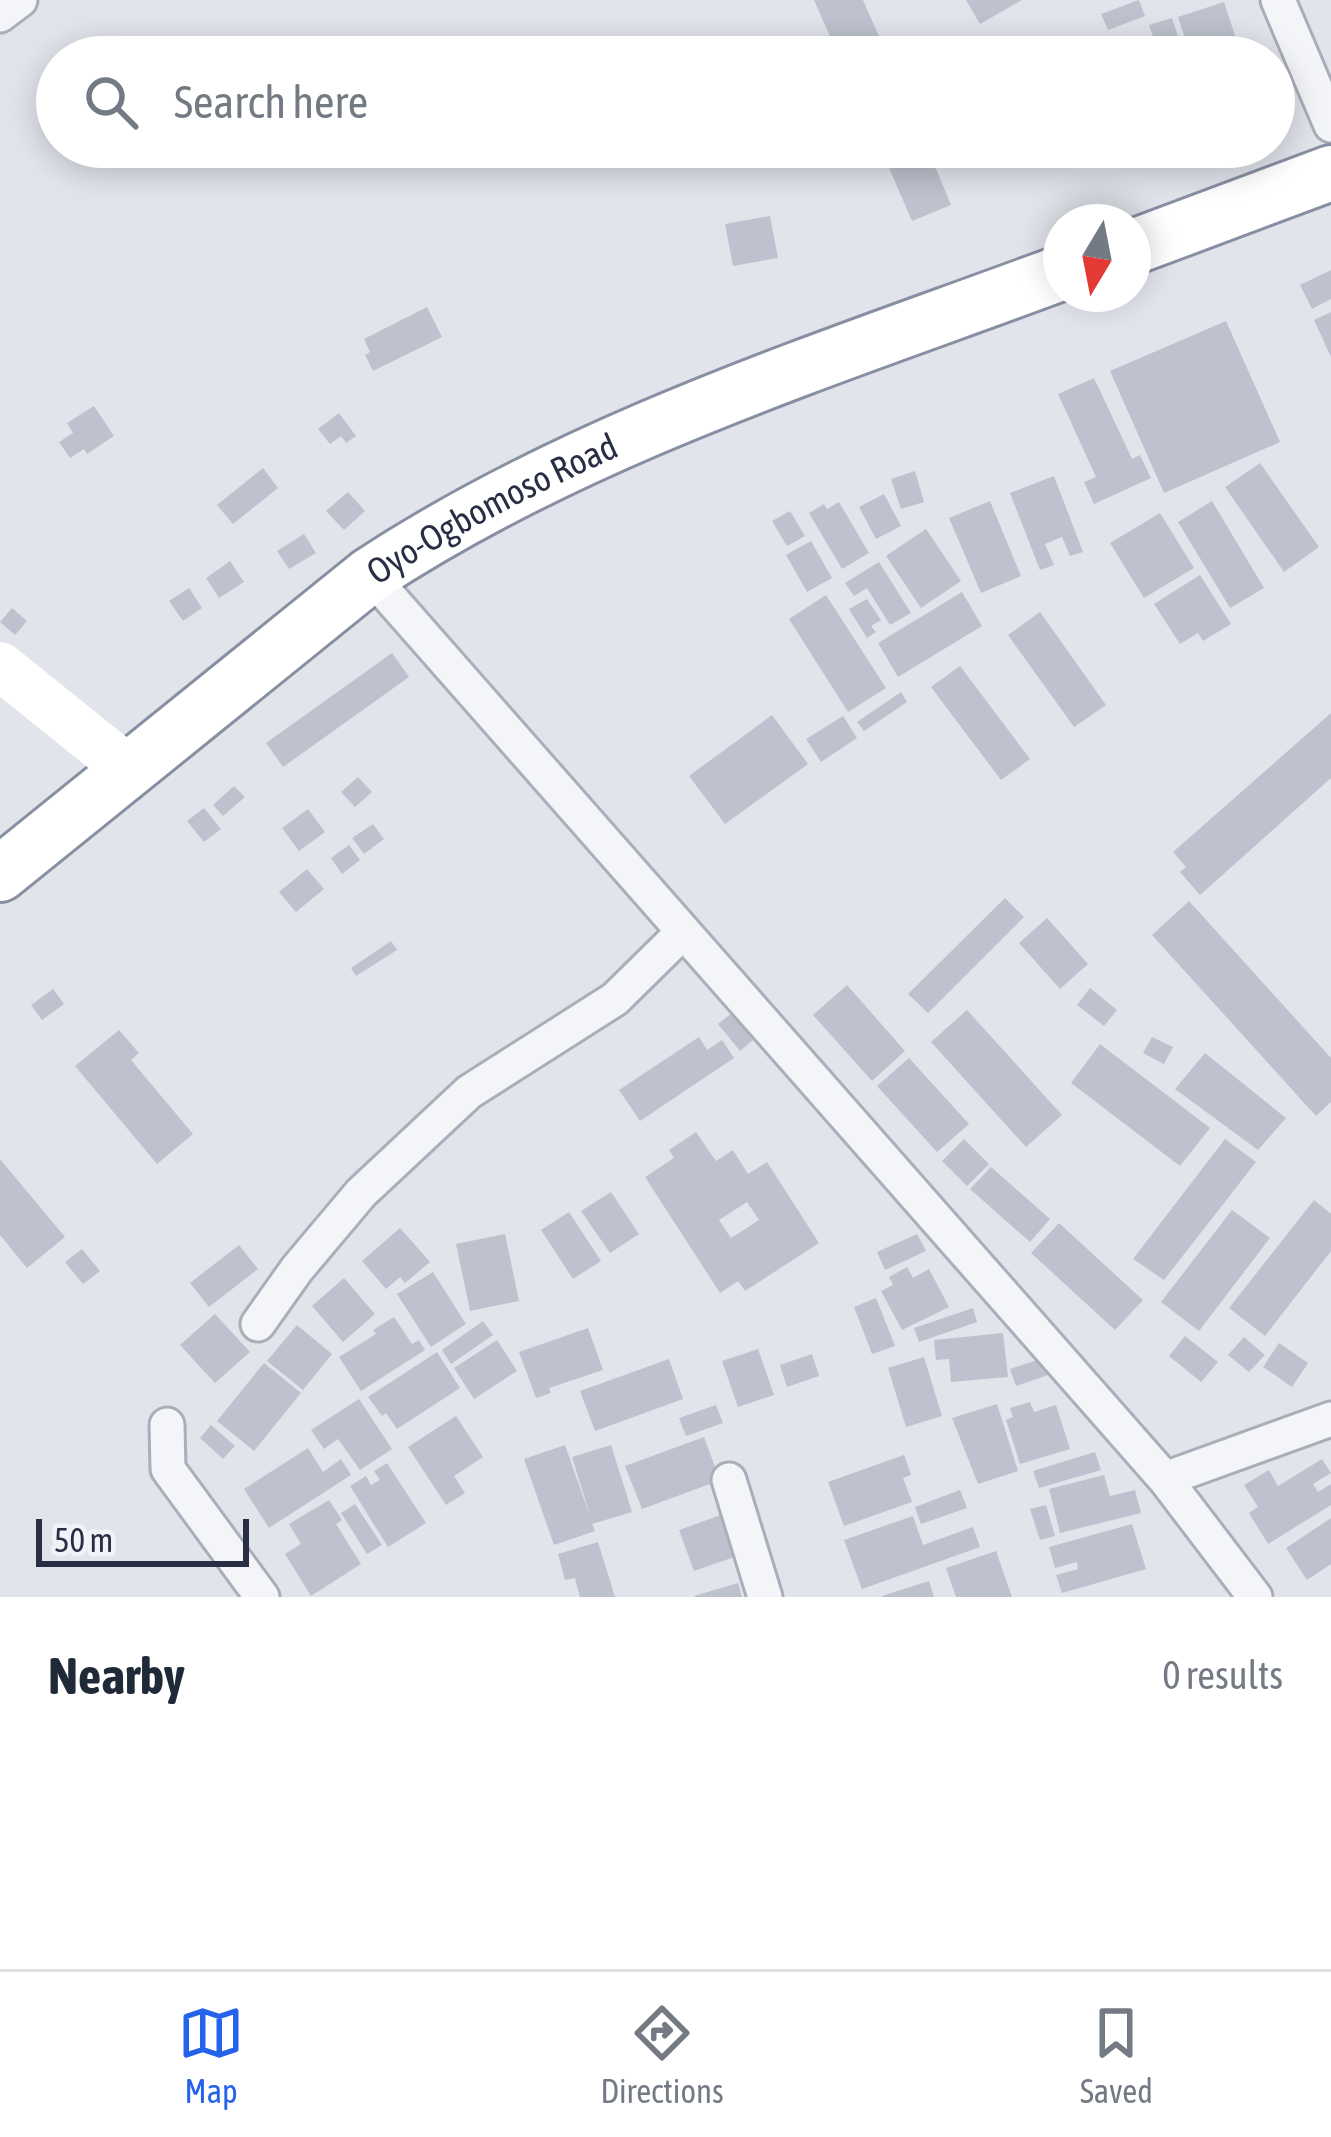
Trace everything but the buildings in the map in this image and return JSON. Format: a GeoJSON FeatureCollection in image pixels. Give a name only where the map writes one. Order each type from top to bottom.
{"type":"FeatureCollection","features":[{"type":"Feature","properties":{"kind":"highway"},"geometry":{"type":"LineString","coordinates":[[1151,240],[1331,173]]}},
{"type":"Feature","properties":{"kind":"highway","name":"Oyo-Ogbomoso Road"},"geometry":{"type":"LineString","coordinates":[[0,874],[370,574],[434,533],[542,476],[774,380],[1043,280]]}},
{"type":"Feature","properties":{"kind":"main road"},"geometry":{"type":"LineString","coordinates":[[0,667],[128,769]]}},
{"type":"Feature","properties":{"kind":"street"},"geometry":{"type":"LineString","coordinates":[[0,15],[20,0]]}},
{"type":"Feature","properties":{"kind":"street"},"geometry":{"type":"LineString","coordinates":[[1278,0],[1293,36]]}},
{"type":"Feature","properties":{"kind":"street"},"geometry":{"type":"LineString","coordinates":[[1295,40],[1331,125]]}},
{"type":"Feature","properties":{"kind":"street"},"geometry":{"type":"LineString","coordinates":[[370,574],[1165,1479],[1255,1597]]}},
{"type":"Feature","properties":{"kind":"street"},"geometry":{"type":"LineString","coordinates":[[258,1324],[296,1270],[362,1193],[469,1092],[615,999],[682,934]]}},
{"type":"Feature","properties":{"kind":"street"},"geometry":{"type":"LineString","coordinates":[[1165,1479],[1331,1419]]}},
{"type":"Feature","properties":{"kind":"street"},"geometry":{"type":"LineString","coordinates":[[167,1425],[168,1469],[262,1597]]}},
{"type":"Feature","properties":{"kind":"street"},"geometry":{"type":"LineString","coordinates":[[729,1480],[765,1597]]}}]}
